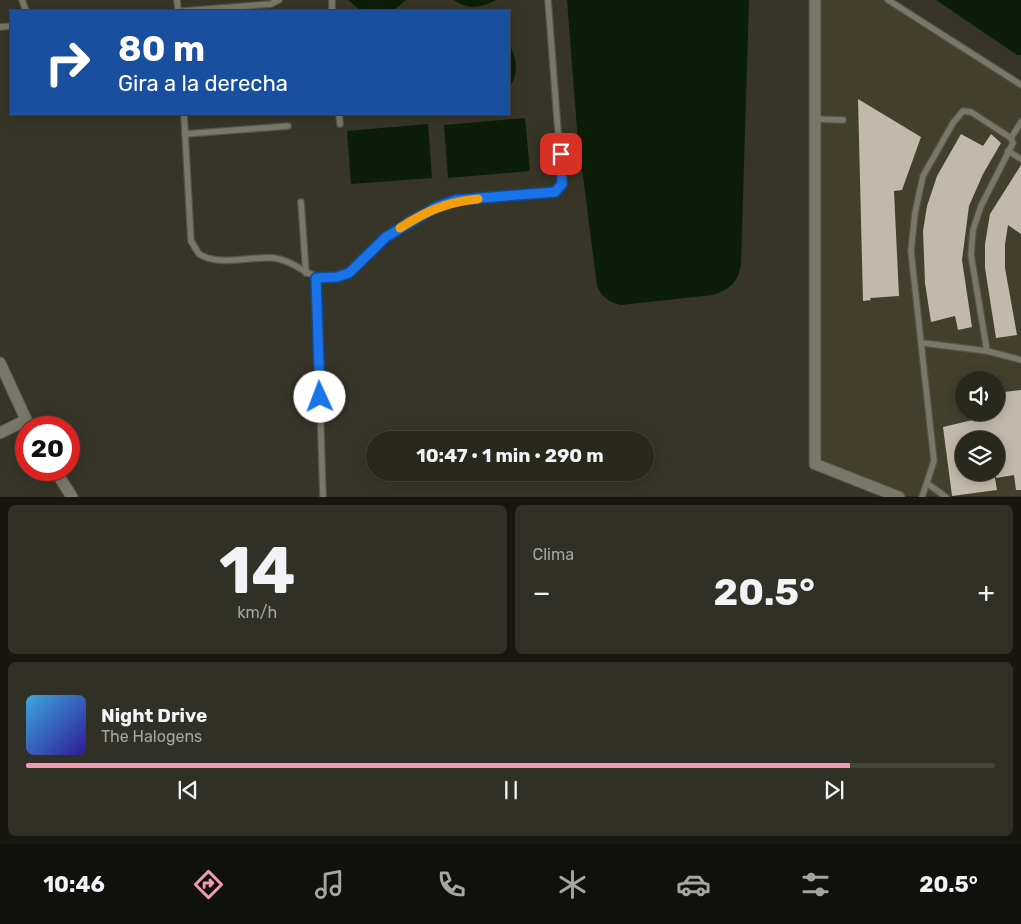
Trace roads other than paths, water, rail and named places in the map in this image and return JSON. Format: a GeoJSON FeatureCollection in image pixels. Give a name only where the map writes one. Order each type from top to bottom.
{"type":"FeatureCollection","features":[{"type":"Feature","properties":{"kind":"street"},"geometry":{"type":"LineString","coordinates":[[815,0],[815,464],[899,496]]}},
{"type":"Feature","properties":{"kind":"street"},"geometry":{"type":"LineString","coordinates":[[0,363],[24,416]]}},
{"type":"Feature","properties":{"kind":"street"},"geometry":{"type":"LineString","coordinates":[[0,433],[15,428]]}},
{"type":"Feature","properties":{"kind":"street"},"geometry":{"type":"LineString","coordinates":[[62,481],[72,496]]}},
{"type":"Feature","properties":{"kind":"lane"},"geometry":{"type":"LineString","coordinates":[[196,10],[271,4],[279,0]]}},
{"type":"Feature","properties":{"kind":"lane"},"geometry":{"type":"LineString","coordinates":[[184,115],[191,241],[199,254],[213,259],[274,258],[289,263],[316,278],[337,277],[349,273],[386,237],[436,207],[456,200],[555,192],[562,184],[548,0]]}},
{"type":"Feature","properties":{"kind":"lane"},"geometry":{"type":"LineString","coordinates":[[888,0],[1021,85]]}},
{"type":"Feature","properties":{"kind":"lane"},"geometry":{"type":"LineString","coordinates":[[922,496],[928,484],[934,461],[923,343],[911,251],[915,213],[923,176],[953,123],[963,111],[972,112],[1011,138],[1013,144],[981,206],[973,230],[971,255],[987,352]]}},
{"type":"Feature","properties":{"kind":"lane"},"geometry":{"type":"LineString","coordinates":[[339,115],[340,124]]}},
{"type":"Feature","properties":{"kind":"lane"},"geometry":{"type":"LineString","coordinates":[[815,119],[843,120]]}},
{"type":"Feature","properties":{"kind":"lane"},"geometry":{"type":"LineString","coordinates":[[1011,138],[1021,122]]}},
{"type":"Feature","properties":{"kind":"lane"},"geometry":{"type":"LineString","coordinates":[[185,134],[288,126]]}},
{"type":"Feature","properties":{"kind":"lane"},"geometry":{"type":"LineString","coordinates":[[1008,151],[1021,159]]}},
{"type":"Feature","properties":{"kind":"lane"},"geometry":{"type":"LineString","coordinates":[[301,202],[306,273]]}},
{"type":"Feature","properties":{"kind":"lane"},"geometry":{"type":"LineString","coordinates":[[316,278],[322,496]]}},
{"type":"Feature","properties":{"kind":"lane"},"geometry":{"type":"LineString","coordinates":[[923,343],[987,352],[1021,360]]}},
{"type":"Feature","properties":{"kind":"lane"},"geometry":{"type":"LineString","coordinates":[[928,484],[946,496]]}}]}
